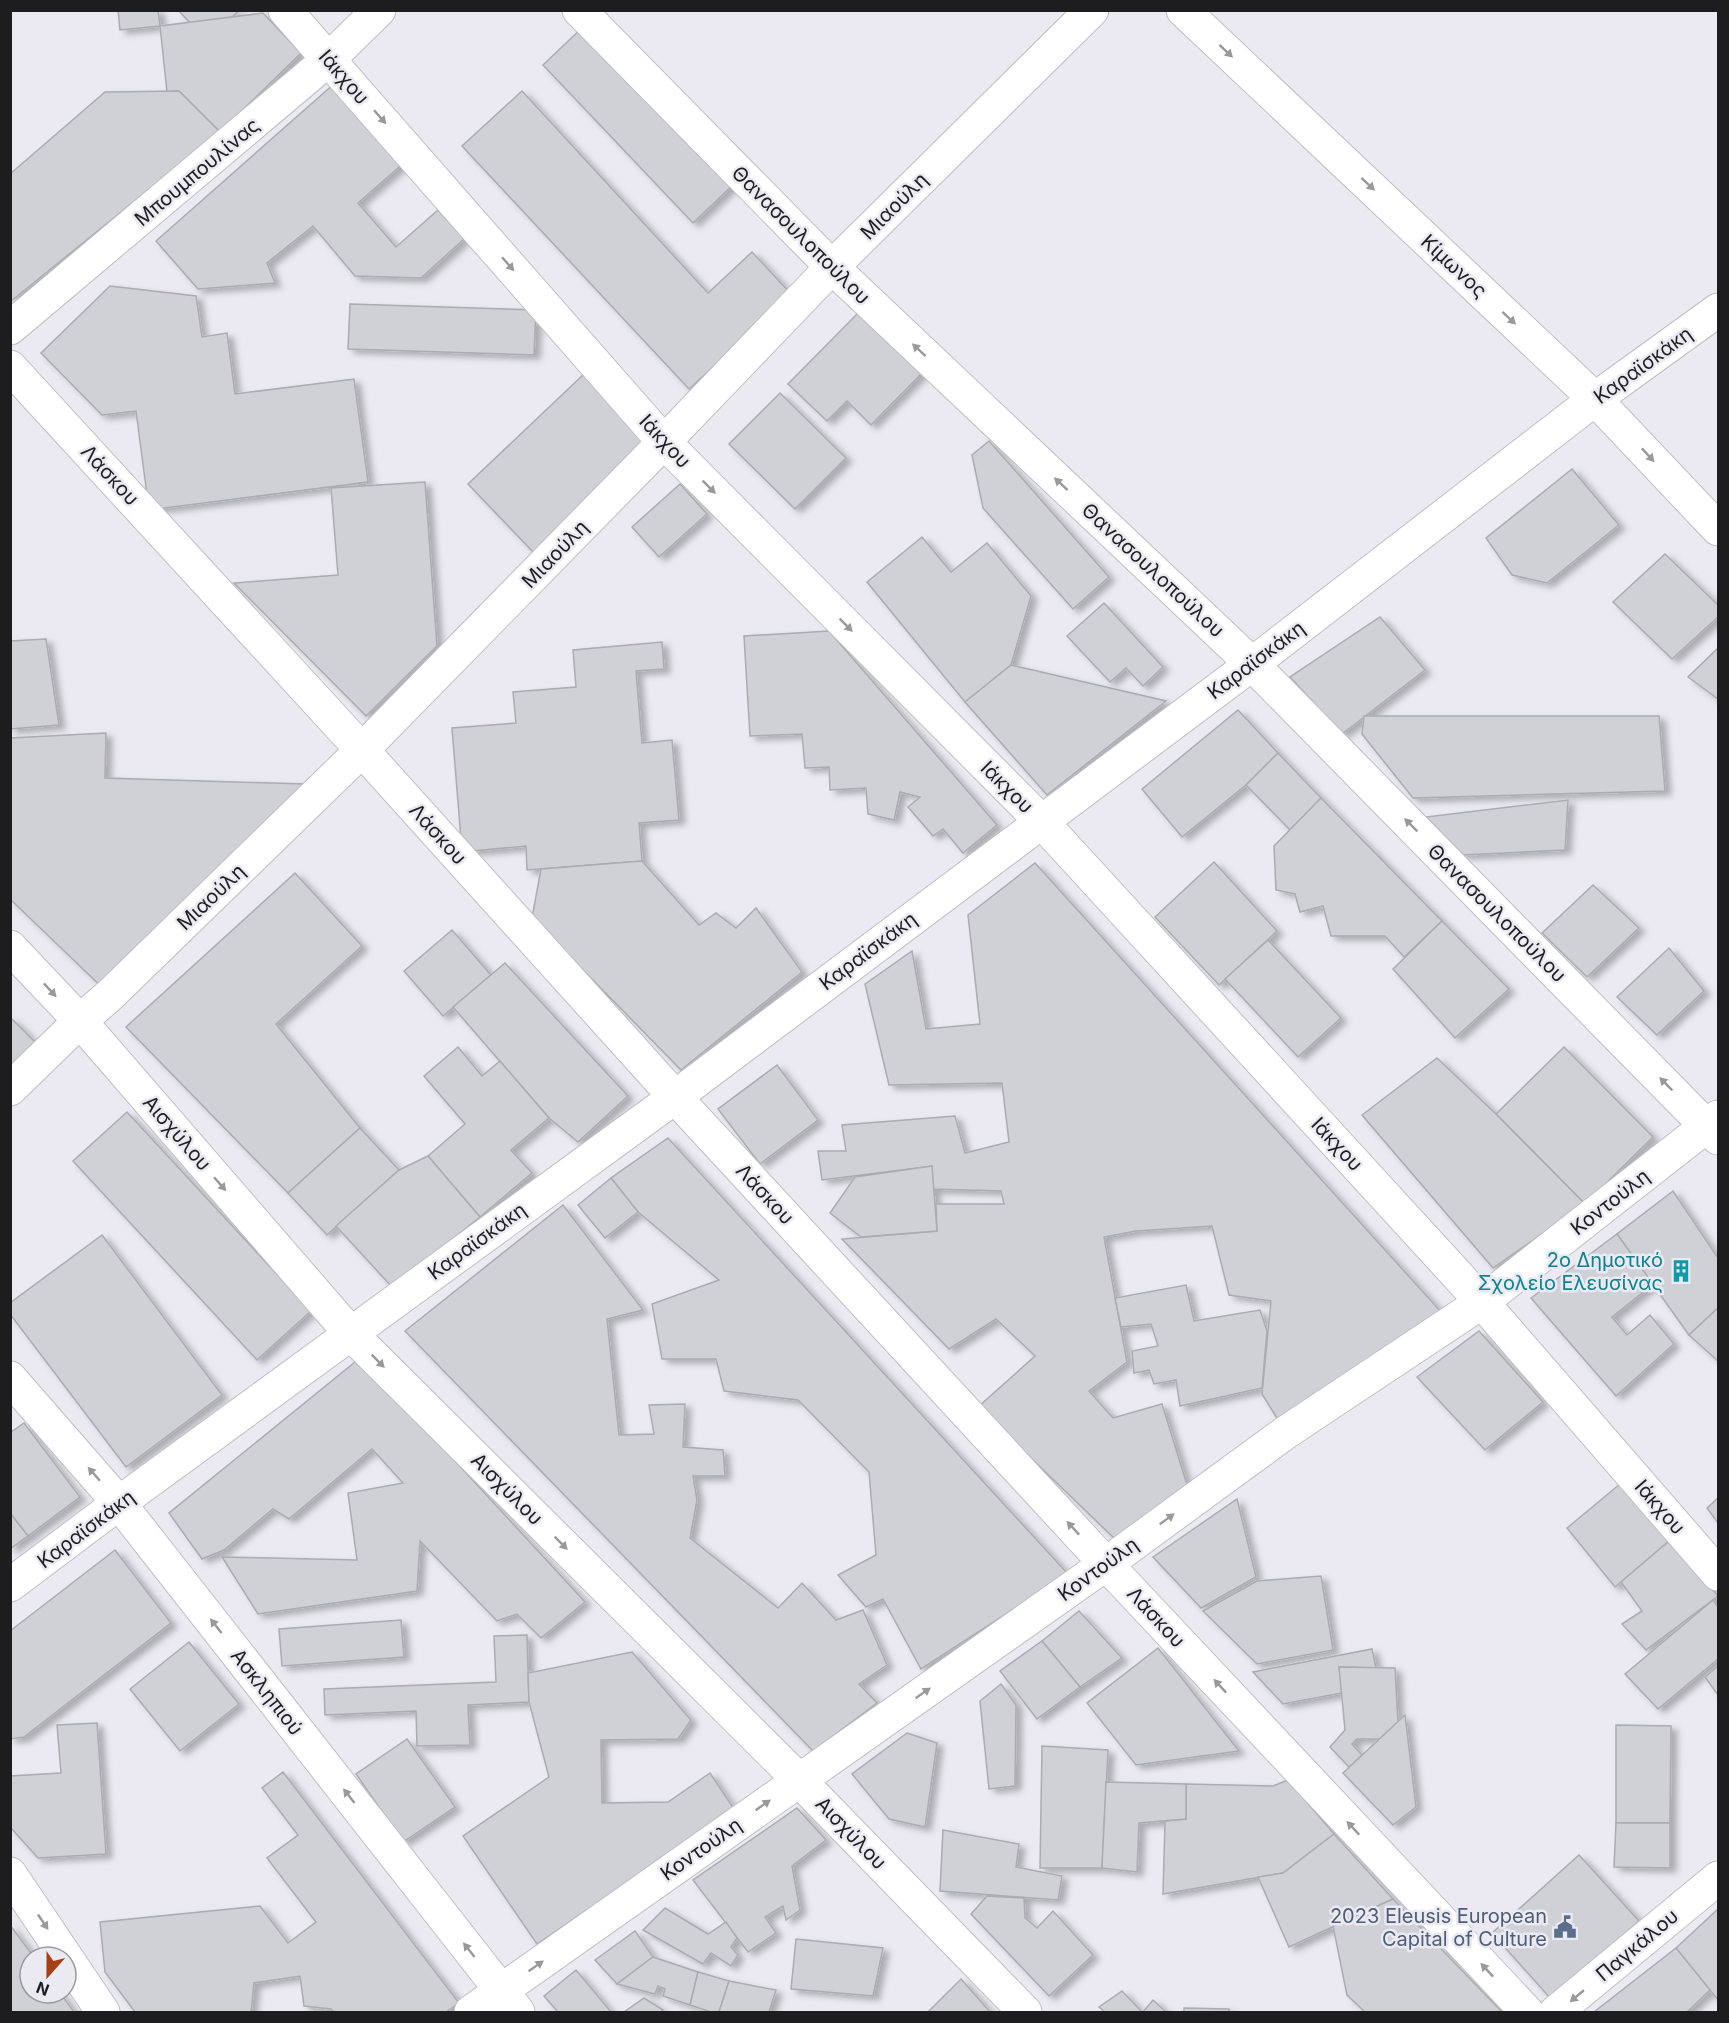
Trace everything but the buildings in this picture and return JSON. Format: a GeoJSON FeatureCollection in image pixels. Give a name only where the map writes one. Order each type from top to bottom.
{"type":"FeatureCollection","features":[{"type":"Feature","properties":{"kind":"street","name":"Ιάκχου"},"geometry":{"type":"LineString","coordinates":[[285,10],[664,442],[1041,821],[1482,1302],[1719,1574]]}},
{"type":"Feature","properties":{"kind":"street","name":"Μπουμπουλίνας"},"geometry":{"type":"LineString","coordinates":[[10,328],[329,59],[379,10]]}},
{"type":"Feature","properties":{"kind":"street","name":"Θανασουλοπούλου"},"geometry":{"type":"LineString","coordinates":[[579,10],[832,267],[1252,664],[1715,1127]]}},
{"type":"Feature","properties":{"kind":"street","name":"Μιαούλη"},"geometry":{"type":"LineString","coordinates":[[10,1089],[362,750],[832,267],[1092,10]]}},
{"type":"Feature","properties":{"kind":"street","name":"Κίμωνος"},"geometry":{"type":"LineString","coordinates":[[1183,10],[1595,399],[1719,529]]}},
{"type":"Feature","properties":{"kind":"street","name":"Καραϊσκάκη"},"geometry":{"type":"LineString","coordinates":[[10,1585],[675,1096],[1252,664],[1595,399],[1719,310]]}},
{"type":"Feature","properties":{"kind":"street","name":"Λάσκου"},"geometry":{"type":"LineString","coordinates":[[10,367],[362,750],[675,1096],[1106,1564],[1527,2013]]}},
{"type":"Feature","properties":{"kind":"street","name":"Αισχύλου"},"geometry":{"type":"LineString","coordinates":[[10,947],[80,1021],[351,1334],[799,1780],[1025,2013]]}},
{"type":"Feature","properties":{"kind":"street","name":"Κοντούλη"},"geometry":{"type":"LineString","coordinates":[[471,2013],[509,2002],[799,1780],[1106,1564],[1285,1433],[1482,1302],[1715,1127]]}},
{"type":"Feature","properties":{"kind":"street","name":"Ασκληπιού"},"geometry":{"type":"LineString","coordinates":[[10,1378],[119,1503],[509,2002]]}},
{"type":"Feature","properties":{"kind":"street"},"geometry":{"type":"LineString","coordinates":[[10,1874],[103,2013]]}},
{"type":"Feature","properties":{"kind":"street","name":"Παγκάλου"},"geometry":{"type":"LineString","coordinates":[[1556,2013],[1719,1878]]}},
{"type":"Feature","properties":{"kind":"place","name":"2ο Δημοτικό Σχολείο Ελευσίνας"},"geometry":{"type":"Point","coordinates":[1681,1271]}},
{"type":"Feature","properties":{"kind":"place","name":"2023 Eleusis European Capital of Culture"},"geometry":{"type":"Point","coordinates":[1565,1927]}}]}
